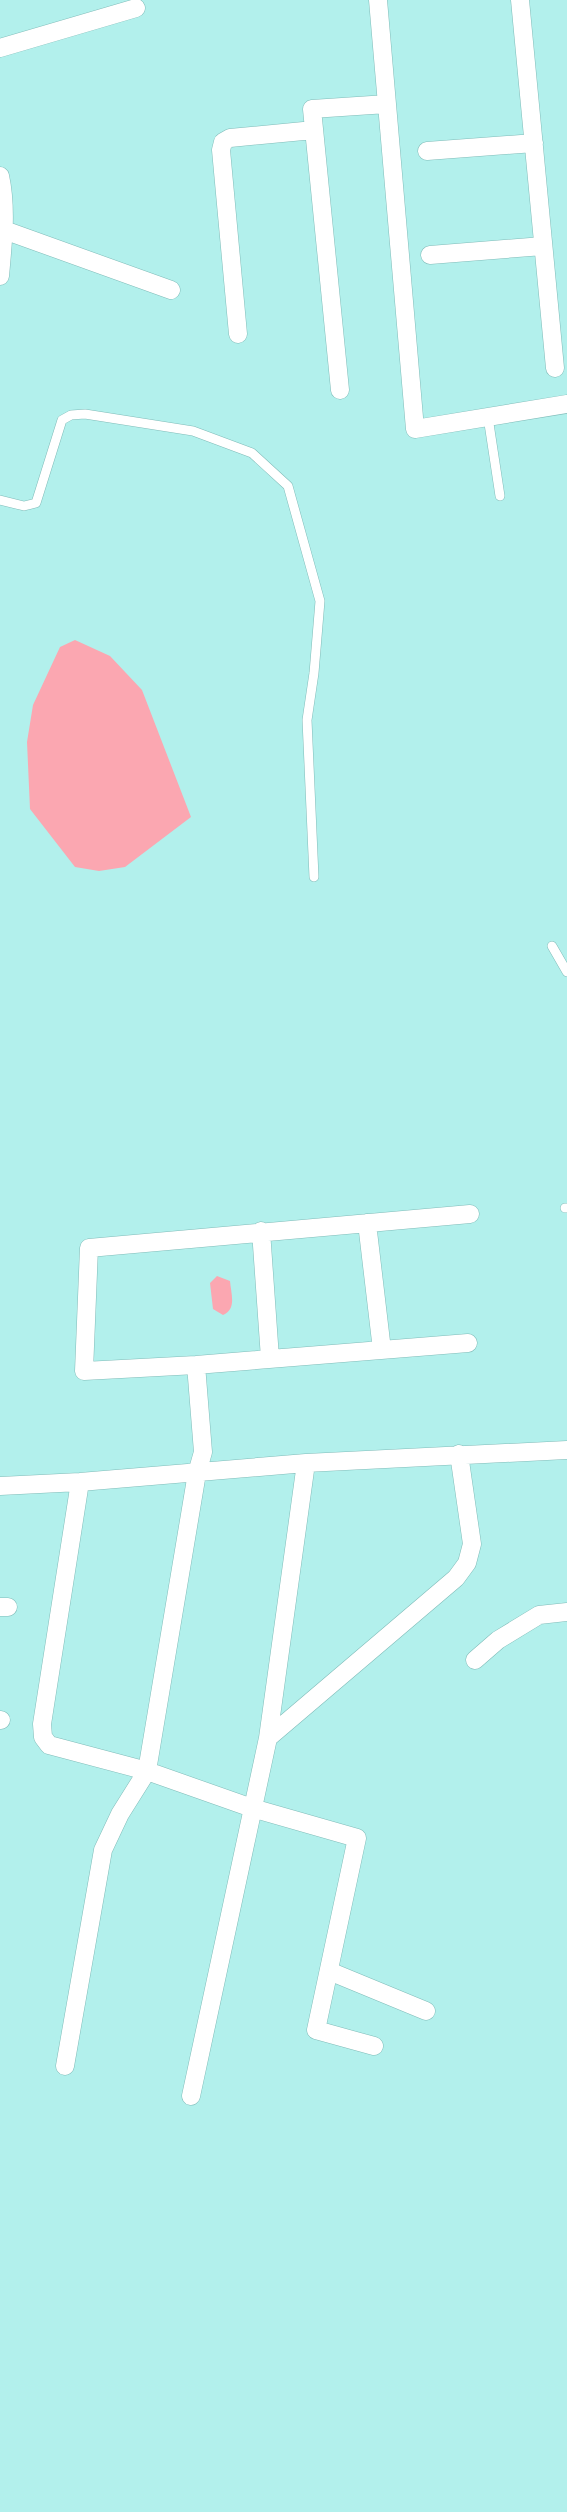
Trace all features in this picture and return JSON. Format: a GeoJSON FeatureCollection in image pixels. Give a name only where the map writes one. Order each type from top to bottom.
{"type":"FeatureCollection","features":[{"type":"Feature","properties":{"kind":"street"},"geometry":{"type":"LineString","coordinates":[[378,0],[414,429],[567,404]]}},
{"type":"Feature","properties":{"kind":"street"},"geometry":{"type":"LineString","coordinates":[[520,0],[555,368]]}},
{"type":"Feature","properties":{"kind":"street"},"geometry":{"type":"LineString","coordinates":[[0,48],[136,8]]}},
{"type":"Feature","properties":{"kind":"street"},"geometry":{"type":"LineString","coordinates":[[340,390],[312,109],[387,104]]}},
{"type":"Feature","properties":{"kind":"street"},"geometry":{"type":"LineString","coordinates":[[238,334],[221,150],[223,142],[230,138],[314,130]]}},
{"type":"Feature","properties":{"kind":"street"},"geometry":{"type":"LineString","coordinates":[[427,151],[534,142]]}},
{"type":"Feature","properties":{"kind":"street"},"geometry":{"type":"LineString","coordinates":[[0,176],[3,190],[4,230],[0,276]]}},
{"type":"Feature","properties":{"kind":"street"},"geometry":{"type":"LineString","coordinates":[[4,230],[171,290]]}},
{"type":"Feature","properties":{"kind":"street"},"geometry":{"type":"LineString","coordinates":[[430,255],[544,246]]}},
{"type":"Feature","properties":{"kind":"street"},"geometry":{"type":"LineString","coordinates":[[468,1344],[270,1358],[196,1365],[84,1371],[89,1248],[470,1214]]}},
{"type":"Feature","properties":{"kind":"street"},"geometry":{"type":"LineString","coordinates":[[367,1223],[382,1350]]}},
{"type":"Feature","properties":{"kind":"street"},"geometry":{"type":"LineString","coordinates":[[261,1232],[270,1358]]}},
{"type":"Feature","properties":{"kind":"street"},"geometry":{"type":"LineString","coordinates":[[65,2066],[102,1850],[120,1814],[147,1771],[197,1473],[203,1452],[196,1365]]}},
{"type":"Feature","properties":{"kind":"street"},"geometry":{"type":"LineString","coordinates":[[0,1486],[80,1482],[306,1463],[459,1454],[567,1450]]}},
{"type":"Feature","properties":{"kind":"street"},"geometry":{"type":"LineString","coordinates":[[268,1738],[456,1578],[467,1564],[472,1544],[459,1454]]}},
{"type":"Feature","properties":{"kind":"street"},"geometry":{"type":"LineString","coordinates":[[191,2096],[268,1738],[306,1463]]}},
{"type":"Feature","properties":{"kind":"street"},"geometry":{"type":"LineString","coordinates":[[80,1482],[42,1724],[43,1737],[50,1745],[147,1771],[252,1808],[357,1838],[316,2030],[374,2046]]}},
{"type":"Feature","properties":{"kind":"street"},"geometry":{"type":"LineString","coordinates":[[475,1660],[498,1640],[539,1615],[567,1612]]}},
{"type":"Feature","properties":{"kind":"street"},"geometry":{"type":"LineString","coordinates":[[329,1971],[426,2011]]}},
{"type":"Feature","properties":{"kind":"lane"},"geometry":{"type":"LineString","coordinates":[[0,500],[24,506],[36,503],[62,420],[71,415],[85,414],[192,432],[252,453],[288,486],[320,601],[314,673],[307,720],[314,877]]}},
{"type":"Feature","properties":{"kind":"lane"},"geometry":{"type":"LineString","coordinates":[[488,417],[500,496]]}},
{"type":"Feature","properties":{"kind":"lane"},"geometry":{"type":"LineString","coordinates":[[552,946],[567,972]]}},
{"type":"Feature","properties":{"kind":"shaded area"},"geometry":{"type":"Polygon","coordinates":[[[75,640],[110,656],[142,690],[191,817],[125,867],[99,871],[75,867],[30,809],[27,742],[33,705],[60,647],[75,640]]]}},
{"type":"Feature","properties":{"kind":"shaded area"},"geometry":{"type":"Polygon","coordinates":[[[217,1276],[230,1281],[232,1305],[223,1315],[213,1309],[210,1283],[217,1276]]]}}]}
